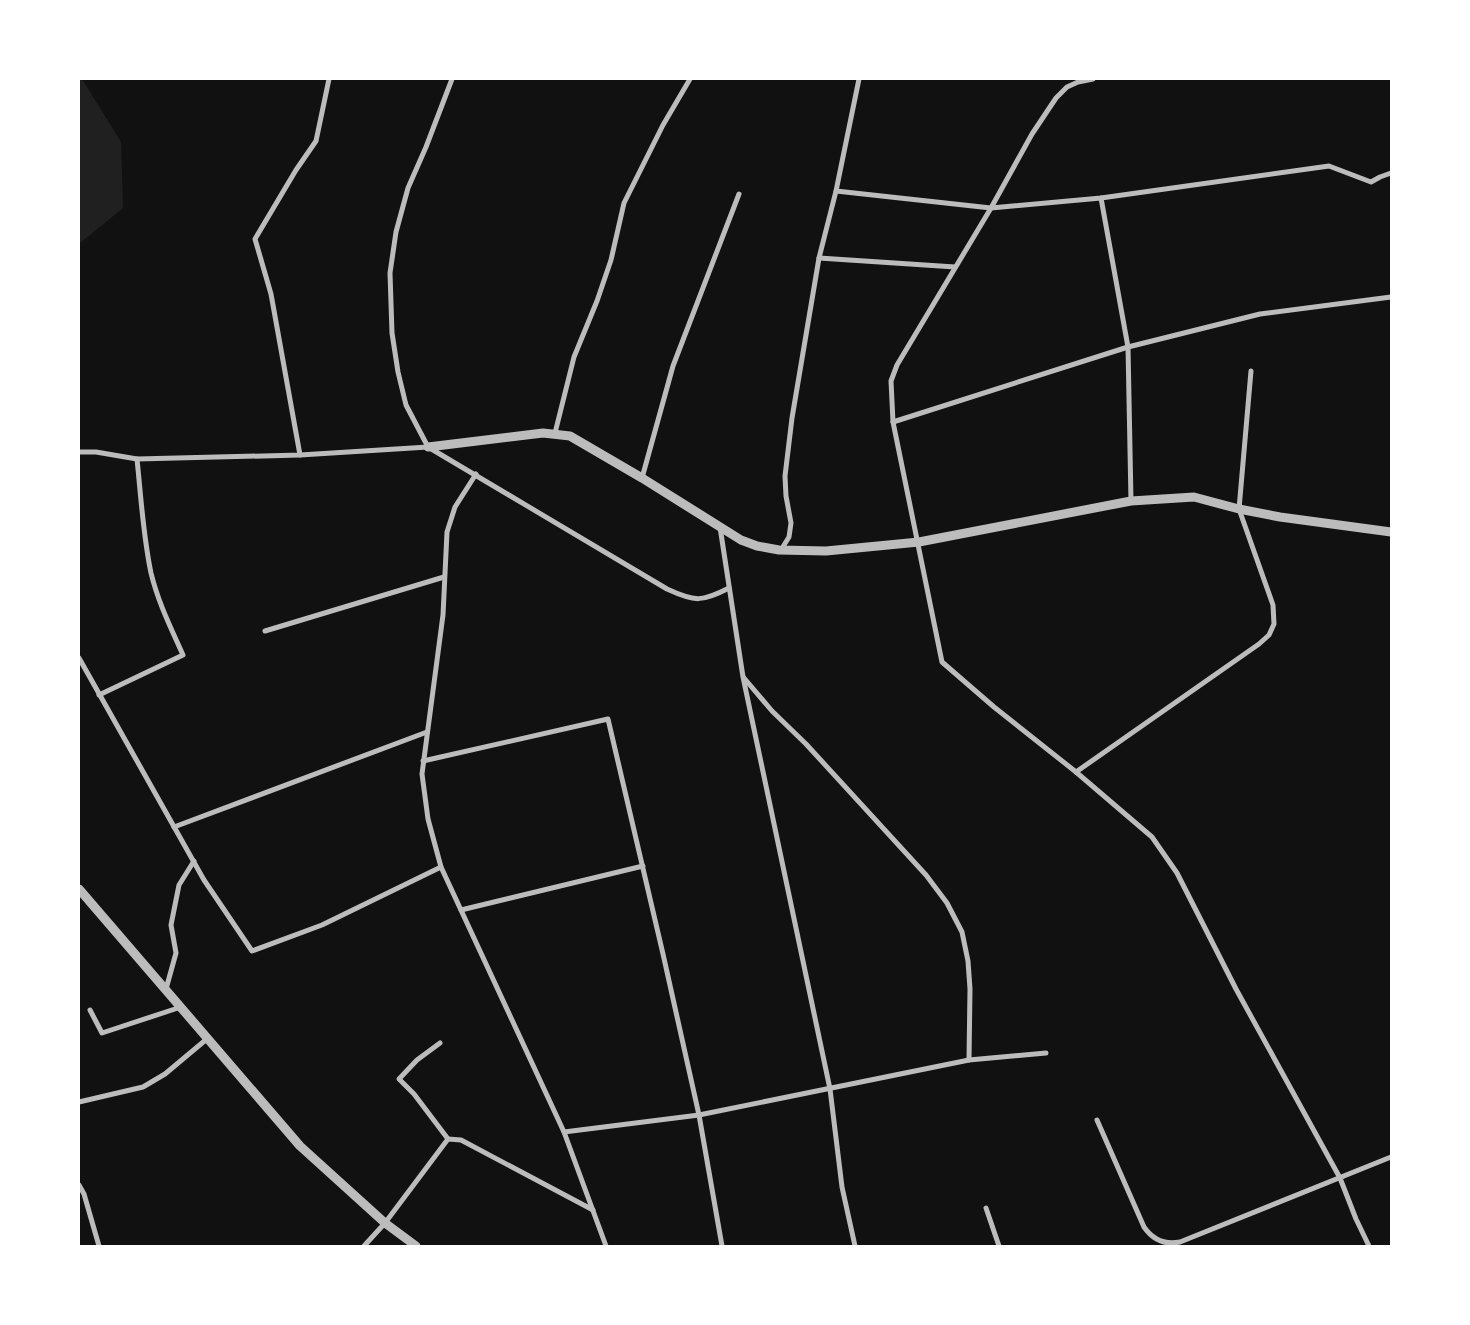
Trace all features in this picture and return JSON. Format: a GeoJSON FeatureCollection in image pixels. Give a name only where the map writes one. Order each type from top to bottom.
{"type":"FeatureCollection","features":[{"type":"Feature","properties":{"kind":"street"},"geometry":{"type":"LineString","coordinates":[[300,455],[271,294],[255,239],[296,170],[316,141],[329,79]]}},
{"type":"Feature","properties":{"kind":"street"},"geometry":{"type":"LineString","coordinates":[[452,79],[426,148],[408,188],[396,232],[390,274],[392,334],[398,372],[406,405],[428,447],[667,589],[687,598],[701,599],[713,597],[729,588]]}},
{"type":"Feature","properties":{"kind":"street"},"geometry":{"type":"LineString","coordinates":[[555,434],[574,357],[597,301],[611,260],[624,204],[663,125],[690,79]]}},
{"type":"Feature","properties":{"kind":"street"},"geometry":{"type":"LineString","coordinates":[[781,550],[789,537],[791,523],[786,496],[785,476],[792,418],[819,258],[836,191],[859,79]]}},
{"type":"Feature","properties":{"kind":"street"},"geometry":{"type":"LineString","coordinates":[[1093,79],[1078,82],[1068,87],[1056,98],[1032,134],[991,208],[897,365],[890,381],[893,422],[942,662],[1152,837],[1177,873],[1236,989],[1340,1178],[1369,1246]]}},
{"type":"Feature","properties":{"kind":"street"},"geometry":{"type":"LineString","coordinates":[[836,191],[991,208],[1101,198],[1329,166],[1371,182],[1391,173]]}},
{"type":"Feature","properties":{"kind":"street"},"geometry":{"type":"LineString","coordinates":[[642,478],[673,366],[739,194]]}},
{"type":"Feature","properties":{"kind":"street"},"geometry":{"type":"LineString","coordinates":[[1101,198],[1128,347],[1131,501]]}},
{"type":"Feature","properties":{"kind":"street"},"geometry":{"type":"LineString","coordinates":[[819,258],[955,267]]}},
{"type":"Feature","properties":{"kind":"street"},"geometry":{"type":"LineString","coordinates":[[893,422],[1128,347],[1260,314],[1391,297]]}},
{"type":"Feature","properties":{"kind":"street"},"geometry":{"type":"LineString","coordinates":[[1076,772],[1259,644],[1269,635],[1274,624],[1273,605],[1239,509],[1251,370]]}},
{"type":"Feature","properties":{"kind":"street"},"geometry":{"type":"LineString","coordinates":[[79,452],[96,452],[137,459],[300,455],[428,447],[543,433],[570,436],[642,478],[741,540],[757,546],[781,550],[826,552],[919,542],[1131,501],[1194,498],[1280,517],[1391,532]]}},
{"type":"Feature","properties":{"kind":"street"},"geometry":{"type":"LineString","coordinates":[[99,695],[183,655],[162,609],[152,574],[143,526],[137,459]]}},
{"type":"Feature","properties":{"kind":"street"},"geometry":{"type":"LineString","coordinates":[[476,474],[455,507],[447,532],[443,615],[422,774],[428,819],[442,867],[564,1132],[606,1246]]}},
{"type":"Feature","properties":{"kind":"street"},"geometry":{"type":"LineString","coordinates":[[720,526],[743,677],[830,1089],[842,1187],[855,1246]]}},
{"type":"Feature","properties":{"kind":"street"},"geometry":{"type":"LineString","coordinates":[[265,631],[444,577]]}},
{"type":"Feature","properties":{"kind":"street"},"geometry":{"type":"LineString","coordinates":[[79,658],[204,880],[252,951],[322,925],[442,867]]}},
{"type":"Feature","properties":{"kind":"street"},"geometry":{"type":"LineString","coordinates":[[743,677],[772,711],[806,744],[926,875],[948,903],[962,932],[968,961],[970,989],[969,1060]]}},
{"type":"Feature","properties":{"kind":"street"},"geometry":{"type":"LineString","coordinates":[[423,761],[608,719],[699,1115],[722,1246]]}},
{"type":"Feature","properties":{"kind":"street"},"geometry":{"type":"LineString","coordinates":[[174,826],[427,732]]}},
{"type":"Feature","properties":{"kind":"street"},"geometry":{"type":"LineString","coordinates":[[166,989],[176,953],[170,925],[180,885],[194,861]]}},
{"type":"Feature","properties":{"kind":"street"},"geometry":{"type":"LineString","coordinates":[[461,910],[643,866]]}},
{"type":"Feature","properties":{"kind":"street"},"geometry":{"type":"LineString","coordinates":[[79,889],[300,1146],[385,1223],[416,1246]]}},
{"type":"Feature","properties":{"kind":"street"},"geometry":{"type":"LineString","coordinates":[[90,1010],[102,1033],[181,1007]]}},
{"type":"Feature","properties":{"kind":"street"},"geometry":{"type":"LineString","coordinates":[[79,1102],[143,1087],[165,1074],[208,1038]]}},
{"type":"Feature","properties":{"kind":"street"},"geometry":{"type":"LineString","coordinates":[[440,1043],[417,1060],[400,1079],[414,1094],[448,1139],[461,1140],[593,1210]]}},
{"type":"Feature","properties":{"kind":"street"},"geometry":{"type":"LineString","coordinates":[[564,1132],[699,1115],[969,1060],[1046,1053]]}},
{"type":"Feature","properties":{"kind":"street"},"geometry":{"type":"LineString","coordinates":[[1098,1120],[1144,1227],[1155,1238],[1164,1242],[1180,1242],[1391,1156]]}},
{"type":"Feature","properties":{"kind":"street"},"geometry":{"type":"LineString","coordinates":[[364,1246],[385,1223],[448,1139]]}},
{"type":"Feature","properties":{"kind":"street"},"geometry":{"type":"LineString","coordinates":[[79,1185],[87,1203],[99,1246]]}},
{"type":"Feature","properties":{"kind":"street"},"geometry":{"type":"LineString","coordinates":[[986,1208],[999,1246]]}},
{"type":"Feature","properties":{"kind":"shaded area"},"geometry":{"type":"Polygon","coordinates":[[[79,79],[82,79],[121,142],[123,208],[79,244],[79,79]]]}}]}
